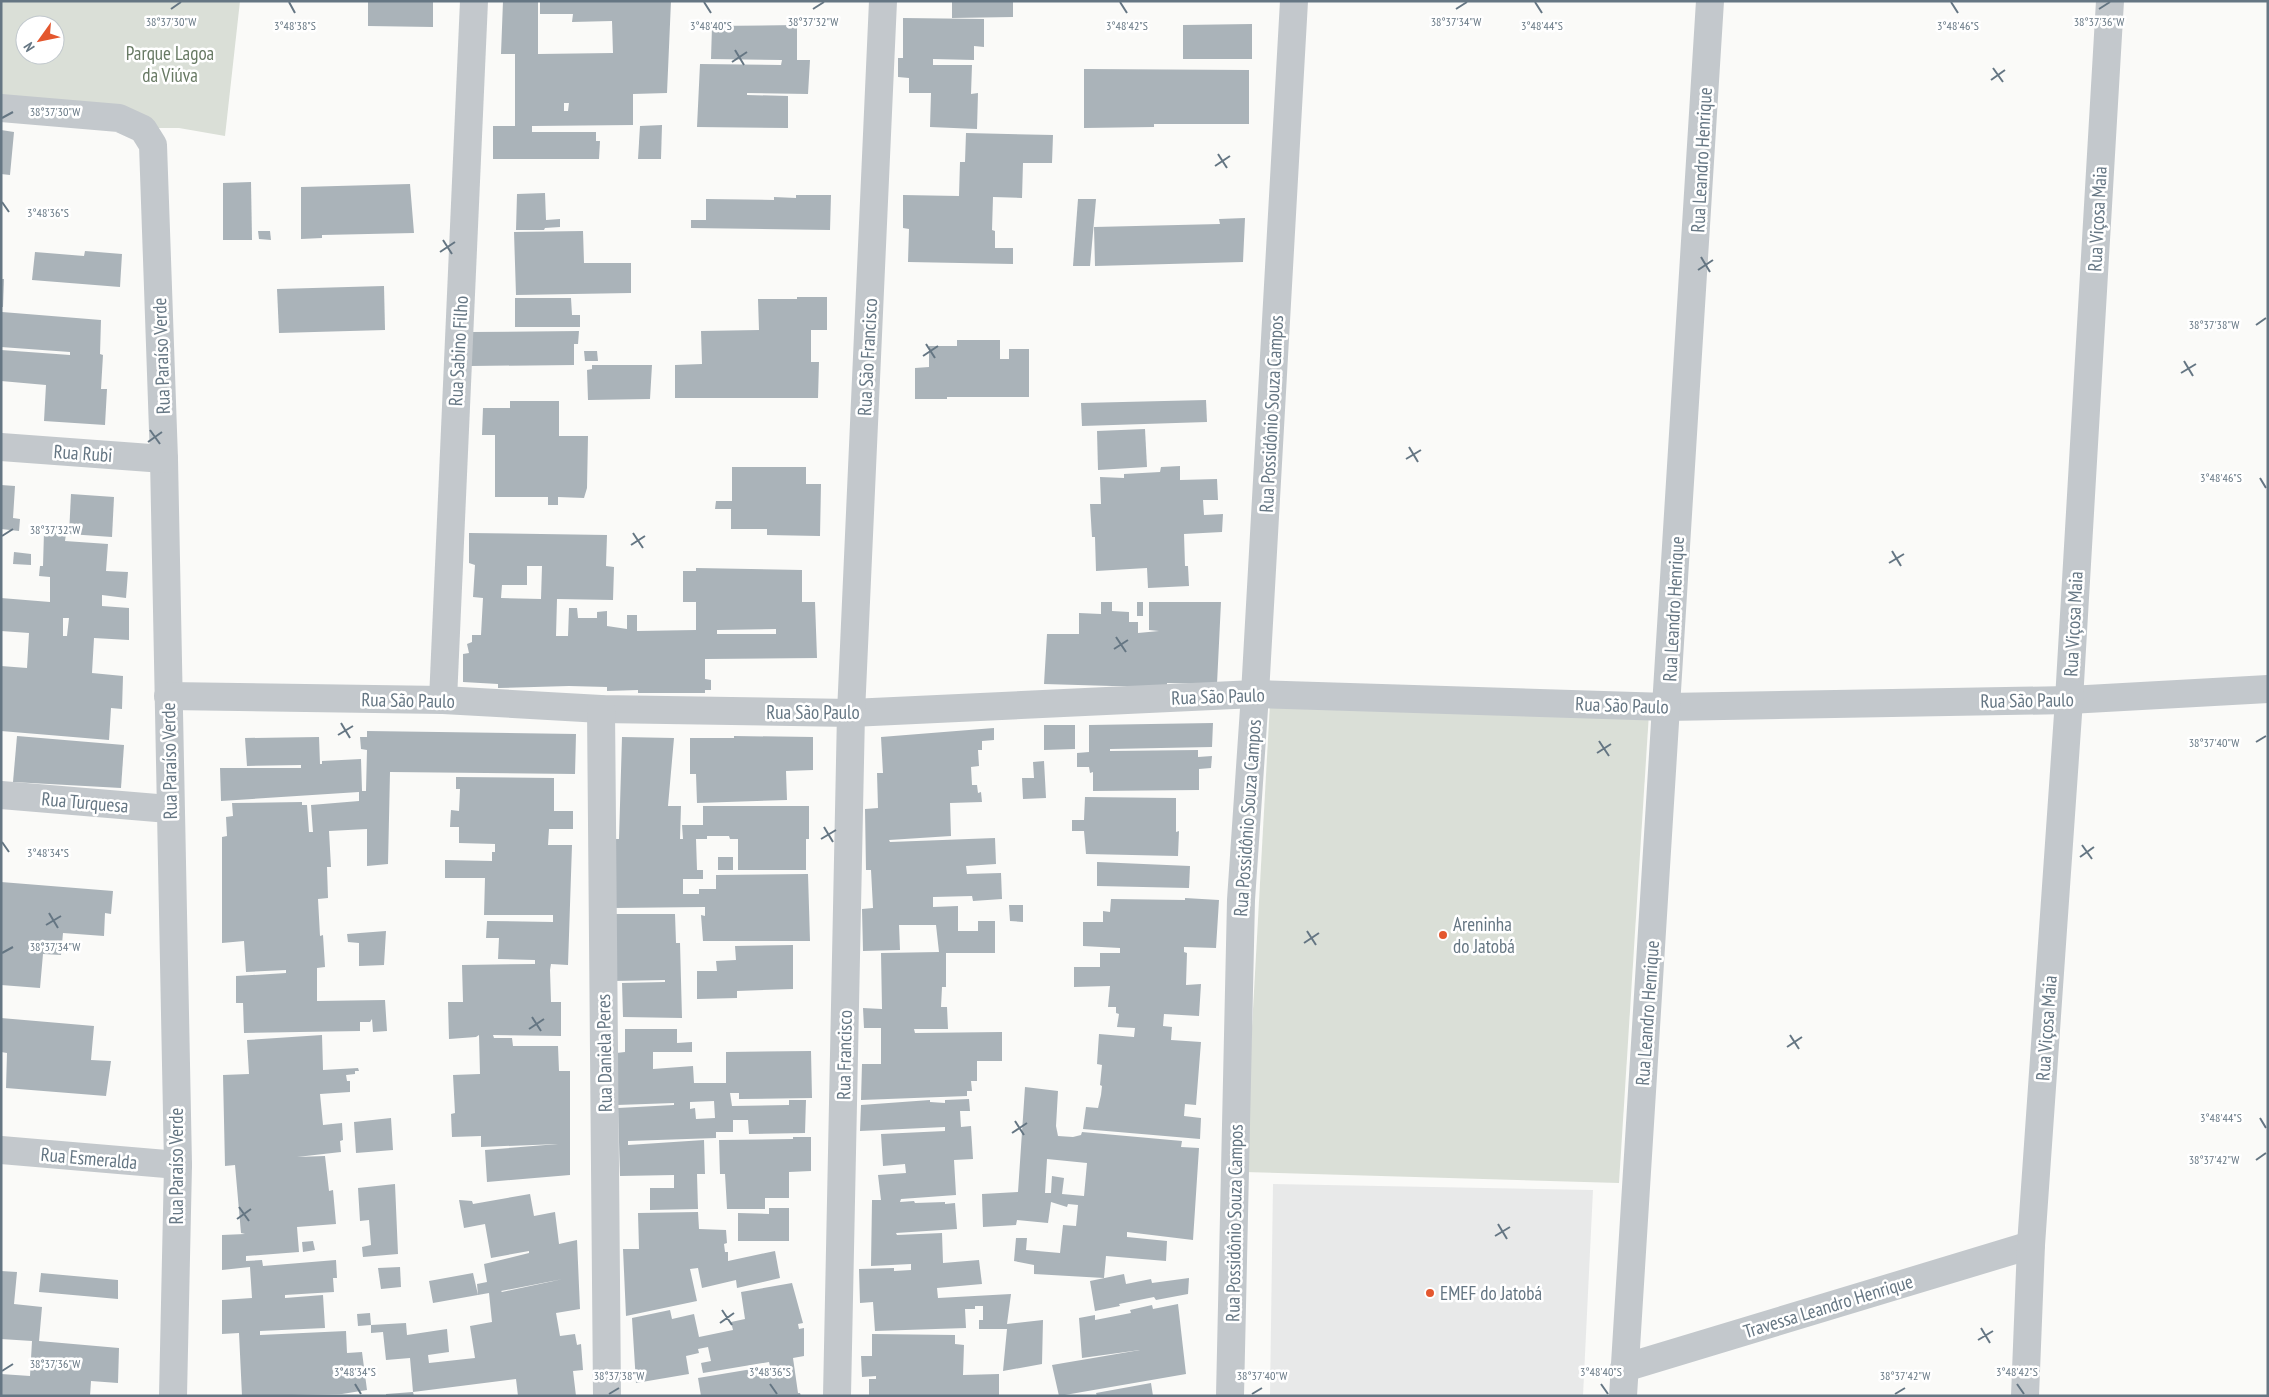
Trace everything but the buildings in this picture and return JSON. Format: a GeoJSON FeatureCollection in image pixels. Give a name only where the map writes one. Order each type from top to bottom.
{"type":"FeatureCollection","features":[{"type":"Feature","properties":{"kind":"street","name":"Rua Sabino Filho"},"geometry":{"type":"LineString","coordinates":[[443,700],[474,1]]}},
{"type":"Feature","properties":{"kind":"street","name":"Rua São Francisco"},"geometry":{"type":"LineString","coordinates":[[851,714],[883,1]]}},
{"type":"Feature","properties":{"kind":"street","name":"Rua Possidônio Souza Campos"},"geometry":{"type":"LineString","coordinates":[[1230,1396],[1241,900],[1255,694],[1294,1]]}},
{"type":"Feature","properties":{"kind":"street","name":"Rua Leandro Henrique"},"geometry":{"type":"LineString","coordinates":[[1623,1396],[1710,1]]}},
{"type":"Feature","properties":{"kind":"street","name":"Rua Viçosa Maia"},"geometry":{"type":"LineString","coordinates":[[2024,1396],[2031,1245],[2069,700],[2110,1]]}},
{"type":"Feature","properties":{"kind":"street","name":"Rua Paraíso Verde"},"geometry":{"type":"LineString","coordinates":[[1,108],[119,118],[143,129],[153,145],[156,178],[164,459],[169,809],[178,1165],[173,1396]]}},
{"type":"Feature","properties":{"kind":"street","name":"Rua Rubi"},"geometry":{"type":"LineString","coordinates":[[1,447],[164,459]]}},
{"type":"Feature","properties":{"kind":"street","name":"Rua São Paulo"},"geometry":{"type":"LineString","coordinates":[[168,696],[443,700],[601,710],[851,714],[1255,694],[1667,707],[2069,700],[2268,689]]}},
{"type":"Feature","properties":{"kind":"street","name":"Rua Daniela Peres"},"geometry":{"type":"LineString","coordinates":[[601,710],[608,1396]]}},
{"type":"Feature","properties":{"kind":"street","name":"Rua Francisco"},"geometry":{"type":"LineString","coordinates":[[837,1396],[851,714]]}},
{"type":"Feature","properties":{"kind":"street","name":"Rua Turquesa"},"geometry":{"type":"LineString","coordinates":[[1,795],[169,809]]}},
{"type":"Feature","properties":{"kind":"street","name":"Rua Esmeralda"},"geometry":{"type":"LineString","coordinates":[[1,1150],[178,1165]]}},
{"type":"Feature","properties":{"kind":"street","name":"Travessa Leandro Henrique"},"geometry":{"type":"LineString","coordinates":[[1624,1368],[2031,1245]]}},
{"type":"Feature","properties":{"kind":"shaded area","name":"EMEF do Jatobá"},"geometry":{"type":"Polygon","coordinates":[[[1273,1184],[1593,1190],[1583,1396],[1270,1396],[1273,1184]]]}},
{"type":"Feature","properties":{"kind":"green space","name":"Parque Lagoa da Viúva"},"geometry":{"type":"Polygon","coordinates":[[[1,1],[240,1],[225,136],[179,128],[156,128],[1,108],[1,1]]]}},
{"type":"Feature","properties":{"kind":"green space","name":"Areninha do Jatobá"},"geometry":{"type":"Polygon","coordinates":[[[1270,703],[1649,713],[1619,1183],[1244,1172],[1270,703]]]}},
{"type":"Feature","properties":{"kind":"place","name":"Areninha do Jatobá"},"geometry":{"type":"Point","coordinates":[1443,935]}},
{"type":"Feature","properties":{"kind":"place","name":"EMEF do Jatobá"},"geometry":{"type":"Point","coordinates":[1430,1293]}}]}
